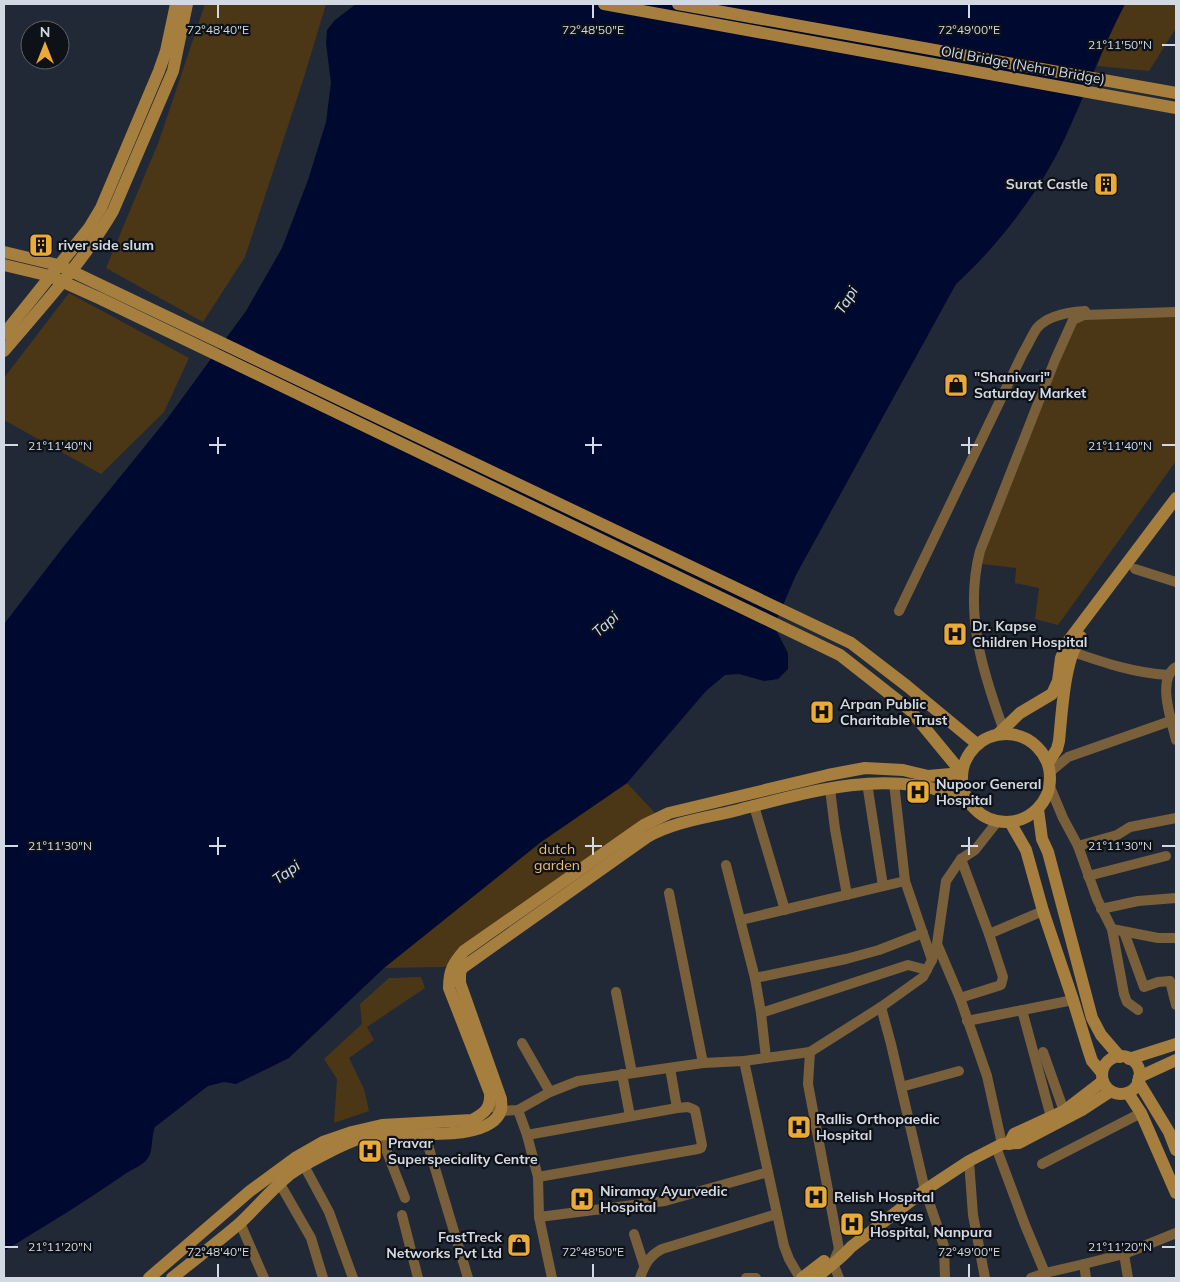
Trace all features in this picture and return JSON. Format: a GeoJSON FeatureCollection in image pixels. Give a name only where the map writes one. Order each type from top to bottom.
{"type":"FeatureCollection","features":[{"type":"Feature","properties":{"kind":"main road"},"geometry":{"type":"LineString","coordinates":[[4,334],[89,228],[101,208],[166,51],[176,4]]}},
{"type":"Feature","properties":{"kind":"main road"},"geometry":{"type":"LineString","coordinates":[[4,351],[71,271],[104,227],[113,211],[173,71],[187,4]]}},
{"type":"Feature","properties":{"kind":"main road","name":"Old Bridge (Nehru Bridge)"},"geometry":{"type":"LineString","coordinates":[[604,4],[1173,108]]}},
{"type":"Feature","properties":{"kind":"main road","name":"Old Bridge (Nehru Bridge)"},"geometry":{"type":"LineString","coordinates":[[678,4],[1174,93]]}},
{"type":"Feature","properties":{"kind":"main road"},"geometry":{"type":"LineString","coordinates":[[4,252],[58,265],[71,271],[104,294],[840,655],[910,710],[962,773]]}},
{"type":"Feature","properties":{"kind":"main road"},"geometry":{"type":"LineString","coordinates":[[4,265],[50,276],[62,282],[104,294],[851,643],[977,744]]}},
{"type":"Feature","properties":{"kind":"main road"},"geometry":{"type":"LineString","coordinates":[[1001,731],[1023,737],[1034,743],[1042,752],[1049,767],[1050,788],[1046,799],[1030,816],[1003,822],[982,815],[966,797],[962,785],[962,773],[967,757],[977,744],[1001,731],[1020,713],[1052,694],[1058,681],[1060,658],[1069,640],[1176,498]]}},
{"type":"Feature","properties":{"kind":"main road"},"geometry":{"type":"LineString","coordinates":[[1049,767],[1059,741],[1069,665],[1076,644],[1176,512]]}},
{"type":"Feature","properties":{"kind":"main road"},"geometry":{"type":"LineString","coordinates":[[149,1278],[250,1191],[302,1161],[356,1140],[380,1134],[425,1135],[455,1133],[471,1130],[496,1119],[490,1093],[449,988],[449,975],[454,963],[464,951],[644,824],[669,813],[865,768],[903,770],[928,776],[962,773]]}},
{"type":"Feature","properties":{"kind":"main road"},"geometry":{"type":"LineString","coordinates":[[172,1278],[240,1222],[323,1142],[352,1132],[382,1126],[472,1120],[495,1109],[501,1099],[460,983],[462,968],[655,832],[754,806],[830,789],[867,783],[894,783],[947,792],[973,806]]}},
{"type":"Feature","properties":{"kind":"main road"},"geometry":{"type":"LineString","coordinates":[[1038,809],[1042,839],[1048,852],[1092,1018],[1100,1035],[1137,1067],[1139,1079],[1169,1132],[1176,1150]]}},
{"type":"Feature","properties":{"kind":"main road"},"geometry":{"type":"LineString","coordinates":[[1003,822],[1026,850],[1043,911],[1074,1000],[1090,1056],[1105,1082],[1116,1094],[1128,1093],[1136,1086],[1139,1079],[1176,1060]]}},
{"type":"Feature","properties":{"kind":"main road"},"geometry":{"type":"LineString","coordinates":[[1002,1145],[1019,1143],[1082,1110],[1105,1082],[1106,1063],[1115,1058],[1125,1058],[1176,1044]]}},
{"type":"Feature","properties":{"kind":"main road"},"geometry":{"type":"LineString","coordinates":[[801,1278],[969,1161],[1002,1145],[1014,1134],[1064,1111],[1105,1082]]}},
{"type":"Feature","properties":{"kind":"main road"},"geometry":{"type":"LineString","coordinates":[[1128,1093],[1141,1113],[1176,1192]]}},
{"type":"Feature","properties":{"kind":"main road"},"geometry":{"type":"LineString","coordinates":[[816,1278],[833,1262],[843,1256],[845,1248]]}},
{"type":"Feature","properties":{"kind":"street"},"geometry":{"type":"LineString","coordinates":[[899,611],[1023,353],[1038,328],[1056,316],[1080,311],[1176,308]]}},
{"type":"Feature","properties":{"kind":"street"},"geometry":{"type":"LineString","coordinates":[[1001,731],[987,683],[975,629],[975,572],[980,551],[1055,360],[1073,320],[1084,316],[1176,312]]}},
{"type":"Feature","properties":{"kind":"street"},"geometry":{"type":"LineString","coordinates":[[1134,569],[1176,582]]}},
{"type":"Feature","properties":{"kind":"street"},"geometry":{"type":"LineString","coordinates":[[1073,652],[1126,670],[1168,675]]}},
{"type":"Feature","properties":{"kind":"street"},"geometry":{"type":"LineString","coordinates":[[1176,667],[1168,675],[1166,692],[1174,720],[1176,740]]}},
{"type":"Feature","properties":{"kind":"street"},"geometry":{"type":"LineString","coordinates":[[1049,767],[1068,757],[1174,720]]}},
{"type":"Feature","properties":{"kind":"street"},"geometry":{"type":"LineString","coordinates":[[867,783],[883,886]]}},
{"type":"Feature","properties":{"kind":"street"},"geometry":{"type":"LineString","coordinates":[[894,783],[905,880],[932,960]]}},
{"type":"Feature","properties":{"kind":"street"},"geometry":{"type":"LineString","coordinates":[[1050,788],[1078,846],[1101,909],[1112,929],[1127,1002],[1138,1010]]}},
{"type":"Feature","properties":{"kind":"street"},"geometry":{"type":"LineString","coordinates":[[830,789],[835,830],[847,895]]}},
{"type":"Feature","properties":{"kind":"street"},"geometry":{"type":"LineString","coordinates":[[754,806],[784,910]]}},
{"type":"Feature","properties":{"kind":"street"},"geometry":{"type":"LineString","coordinates":[[1078,846],[1118,835],[1130,828],[1176,818]]}},
{"type":"Feature","properties":{"kind":"street"},"geometry":{"type":"LineString","coordinates":[[495,1109],[518,1110],[550,1092],[578,1082],[704,1063],[744,1061],[810,1052],[881,1007],[923,977],[932,960],[937,944],[946,881],[961,859],[975,850],[1003,822]]}},
{"type":"Feature","properties":{"kind":"street"},"geometry":{"type":"LineString","coordinates":[[1088,876],[1166,856]]}},
{"type":"Feature","properties":{"kind":"street"},"geometry":{"type":"LineString","coordinates":[[960,998],[1001,985],[1003,981],[990,934],[961,859]]}},
{"type":"Feature","properties":{"kind":"street"},"geometry":{"type":"LineString","coordinates":[[726,865],[755,978],[766,1058]]}},
{"type":"Feature","properties":{"kind":"street"},"geometry":{"type":"LineString","coordinates":[[741,920],[905,880]]}},
{"type":"Feature","properties":{"kind":"street"},"geometry":{"type":"LineString","coordinates":[[669,893],[704,1063]]}},
{"type":"Feature","properties":{"kind":"street"},"geometry":{"type":"LineString","coordinates":[[1101,909],[1138,901],[1176,898]]}},
{"type":"Feature","properties":{"kind":"street"},"geometry":{"type":"LineString","coordinates":[[990,934],[1043,911]]}},
{"type":"Feature","properties":{"kind":"street"},"geometry":{"type":"LineString","coordinates":[[1112,929],[1158,938],[1176,938]]}},
{"type":"Feature","properties":{"kind":"street"},"geometry":{"type":"LineString","coordinates":[[1124,932],[1144,987],[1158,982],[1170,981],[1176,1005]]}},
{"type":"Feature","properties":{"kind":"street"},"geometry":{"type":"LineString","coordinates":[[755,978],[854,957],[923,933]]}},
{"type":"Feature","properties":{"kind":"street"},"geometry":{"type":"LineString","coordinates":[[937,944],[960,998],[987,1076],[1002,1145],[1025,1225],[1045,1273]]}},
{"type":"Feature","properties":{"kind":"street"},"geometry":{"type":"LineString","coordinates":[[761,1012],[908,965],[927,970]]}},
{"type":"Feature","properties":{"kind":"street"},"geometry":{"type":"LineString","coordinates":[[616,992],[627,1074],[630,1116]]}},
{"type":"Feature","properties":{"kind":"street"},"geometry":{"type":"LineString","coordinates":[[967,1021],[1074,1000]]}},
{"type":"Feature","properties":{"kind":"street"},"geometry":{"type":"LineString","coordinates":[[881,1007],[926,1190],[944,1246],[945,1278]]}},
{"type":"Feature","properties":{"kind":"street"},"geometry":{"type":"LineString","coordinates":[[1022,1010],[1052,1117]]}},
{"type":"Feature","properties":{"kind":"street"},"geometry":{"type":"LineString","coordinates":[[522,1043],[550,1092]]}},
{"type":"Feature","properties":{"kind":"street"},"geometry":{"type":"LineString","coordinates":[[810,1052],[808,1084],[845,1248]]}},
{"type":"Feature","properties":{"kind":"street"},"geometry":{"type":"LineString","coordinates":[[1044,1052],[1064,1111]]}},
{"type":"Feature","properties":{"kind":"street"},"geometry":{"type":"LineString","coordinates":[[744,1061],[784,1246],[789,1259],[801,1278]]}},
{"type":"Feature","properties":{"kind":"street"},"geometry":{"type":"LineString","coordinates":[[670,1068],[677,1108]]}},
{"type":"Feature","properties":{"kind":"street"},"geometry":{"type":"LineString","coordinates":[[901,1087],[959,1071]]}},
{"type":"Feature","properties":{"kind":"street"},"geometry":{"type":"LineString","coordinates":[[526,1135],[677,1108],[688,1107],[695,1110],[701,1148],[538,1177]]}},
{"type":"Feature","properties":{"kind":"street"},"geometry":{"type":"LineString","coordinates":[[518,1110],[538,1177],[539,1217],[552,1278]]}},
{"type":"Feature","properties":{"kind":"street"},"geometry":{"type":"LineString","coordinates":[[1042,1164],[1141,1113]]}},
{"type":"Feature","properties":{"kind":"street"},"geometry":{"type":"LineString","coordinates":[[380,1134],[405,1198]]}},
{"type":"Feature","properties":{"kind":"street"},"geometry":{"type":"LineString","coordinates":[[425,1135],[468,1278]]}},
{"type":"Feature","properties":{"kind":"street"},"geometry":{"type":"LineString","coordinates":[[302,1161],[329,1212],[353,1278]]}},
{"type":"Feature","properties":{"kind":"street"},"geometry":{"type":"LineString","coordinates":[[969,1161],[974,1222],[985,1278]]}},
{"type":"Feature","properties":{"kind":"street"},"geometry":{"type":"LineString","coordinates":[[539,1217],[665,1201],[768,1172]]}},
{"type":"Feature","properties":{"kind":"street"},"geometry":{"type":"LineString","coordinates":[[280,1184],[311,1238],[323,1278]]}},
{"type":"Feature","properties":{"kind":"street"},"geometry":{"type":"LineString","coordinates":[[640,1278],[644,1265],[654,1253],[662,1249],[777,1214]]}},
{"type":"Feature","properties":{"kind":"street"},"geometry":{"type":"LineString","coordinates":[[402,1215],[418,1278]]}},
{"type":"Feature","properties":{"kind":"street"},"geometry":{"type":"LineString","coordinates":[[240,1222],[264,1278]]}},
{"type":"Feature","properties":{"kind":"street"},"geometry":{"type":"LineString","coordinates":[[1031,1278],[1124,1254],[1176,1232]]}},
{"type":"Feature","properties":{"kind":"street"},"geometry":{"type":"LineString","coordinates":[[634,1234],[644,1265]]}},
{"type":"Feature","properties":{"kind":"street"},"geometry":{"type":"LineString","coordinates":[[1124,1254],[1128,1278]]}},
{"type":"Feature","properties":{"kind":"street"},"geometry":{"type":"LineString","coordinates":[[833,1262],[839,1278]]}},
{"type":"Feature","properties":{"kind":"street"},"geometry":{"type":"LineString","coordinates":[[1084,1264],[1086,1278]]}},
{"type":"Feature","properties":{"kind":"street"},"geometry":{"type":"LineString","coordinates":[[746,1278],[756,1278]]}},
{"type":"Feature","properties":{"kind":"green space"},"geometry":{"type":"Polygon","coordinates":[[[205,4],[326,4],[245,257],[203,322],[106,268],[159,141],[205,4]]]}},
{"type":"Feature","properties":{"kind":"green space"},"geometry":{"type":"Polygon","coordinates":[[[1125,4],[1176,4],[1176,28],[1149,71],[1097,66],[1110,32],[1125,4]]]}},
{"type":"Feature","properties":{"kind":"green space"},"geometry":{"type":"Polygon","coordinates":[[[69,293],[189,358],[164,412],[101,474],[4,420],[4,378],[69,293]]]}},
{"type":"Feature","properties":{"kind":"green space"},"geometry":{"type":"Polygon","coordinates":[[[1176,316],[1176,461],[1058,625],[1035,619],[1039,588],[1015,583],[1016,568],[982,564],[985,549],[1072,327],[1081,319],[1176,316]]]}},
{"type":"Feature","properties":{"kind":"green space","name":"dutch garden"},"geometry":{"type":"Polygon","coordinates":[[[627,783],[655,813],[445,967],[384,968],[541,842],[627,783]]]}},
{"type":"Feature","properties":{"kind":"green space"},"geometry":{"type":"Polygon","coordinates":[[[421,977],[425,988],[367,1027],[374,1040],[349,1058],[364,1089],[369,1111],[334,1123],[337,1079],[324,1059],[362,1024],[360,1004],[389,978],[421,977]]]}},
{"type":"Feature","properties":{"kind":"water","name":"Tapi"},"geometry":{"type":"Polygon","coordinates":[[[356,4],[1125,4],[1064,140],[1043,179],[1017,217],[987,253],[956,284],[796,575],[774,626],[788,653],[788,669],[778,679],[764,681],[739,674],[725,675],[706,691],[627,783],[541,842],[384,968],[289,1058],[236,1084],[224,1082],[208,1086],[155,1127],[152,1147],[145,1162],[4,1251],[4,624],[64,546],[167,419],[246,311],[282,248],[308,180],[326,122],[331,83],[326,43],[327,30],[335,20],[356,4]]]}},
{"type":"Feature","properties":{"kind":"place","name":"Surat Castle"},"geometry":{"type":"Point","coordinates":[1106,184]}},
{"type":"Feature","properties":{"kind":"place","name":"river side slum"},"geometry":{"type":"Point","coordinates":[41,245]}},
{"type":"Feature","properties":{"kind":"place","name":"\"Shanivari\" Saturday Market"},"geometry":{"type":"Point","coordinates":[956,385]}},
{"type":"Feature","properties":{"kind":"place","name":"Dr. Kapse Children Hospital"},"geometry":{"type":"Point","coordinates":[955,634]}},
{"type":"Feature","properties":{"kind":"place","name":"Arpan Public Charitable Trust"},"geometry":{"type":"Point","coordinates":[822,712]}},
{"type":"Feature","properties":{"kind":"place","name":"Nupoor General Hospital"},"geometry":{"type":"Point","coordinates":[918,792]}},
{"type":"Feature","properties":{"kind":"place","name":"Rallis Orthopaedic Hospital"},"geometry":{"type":"Point","coordinates":[799,1127]}},
{"type":"Feature","properties":{"kind":"place","name":"Pravar Superspeciality Centre"},"geometry":{"type":"Point","coordinates":[370,1151]}},
{"type":"Feature","properties":{"kind":"place","name":"Relish Hospital"},"geometry":{"type":"Point","coordinates":[816,1197]}},
{"type":"Feature","properties":{"kind":"place","name":"Niramay Ayurvedic Hospital"},"geometry":{"type":"Point","coordinates":[582,1199]}},
{"type":"Feature","properties":{"kind":"place","name":"Shreyas Hospital, Nanpura"},"geometry":{"type":"Point","coordinates":[852,1224]}},
{"type":"Feature","properties":{"kind":"place","name":"FastTreck Networks Pvt Ltd"},"geometry":{"type":"Point","coordinates":[519,1245]}}]}
